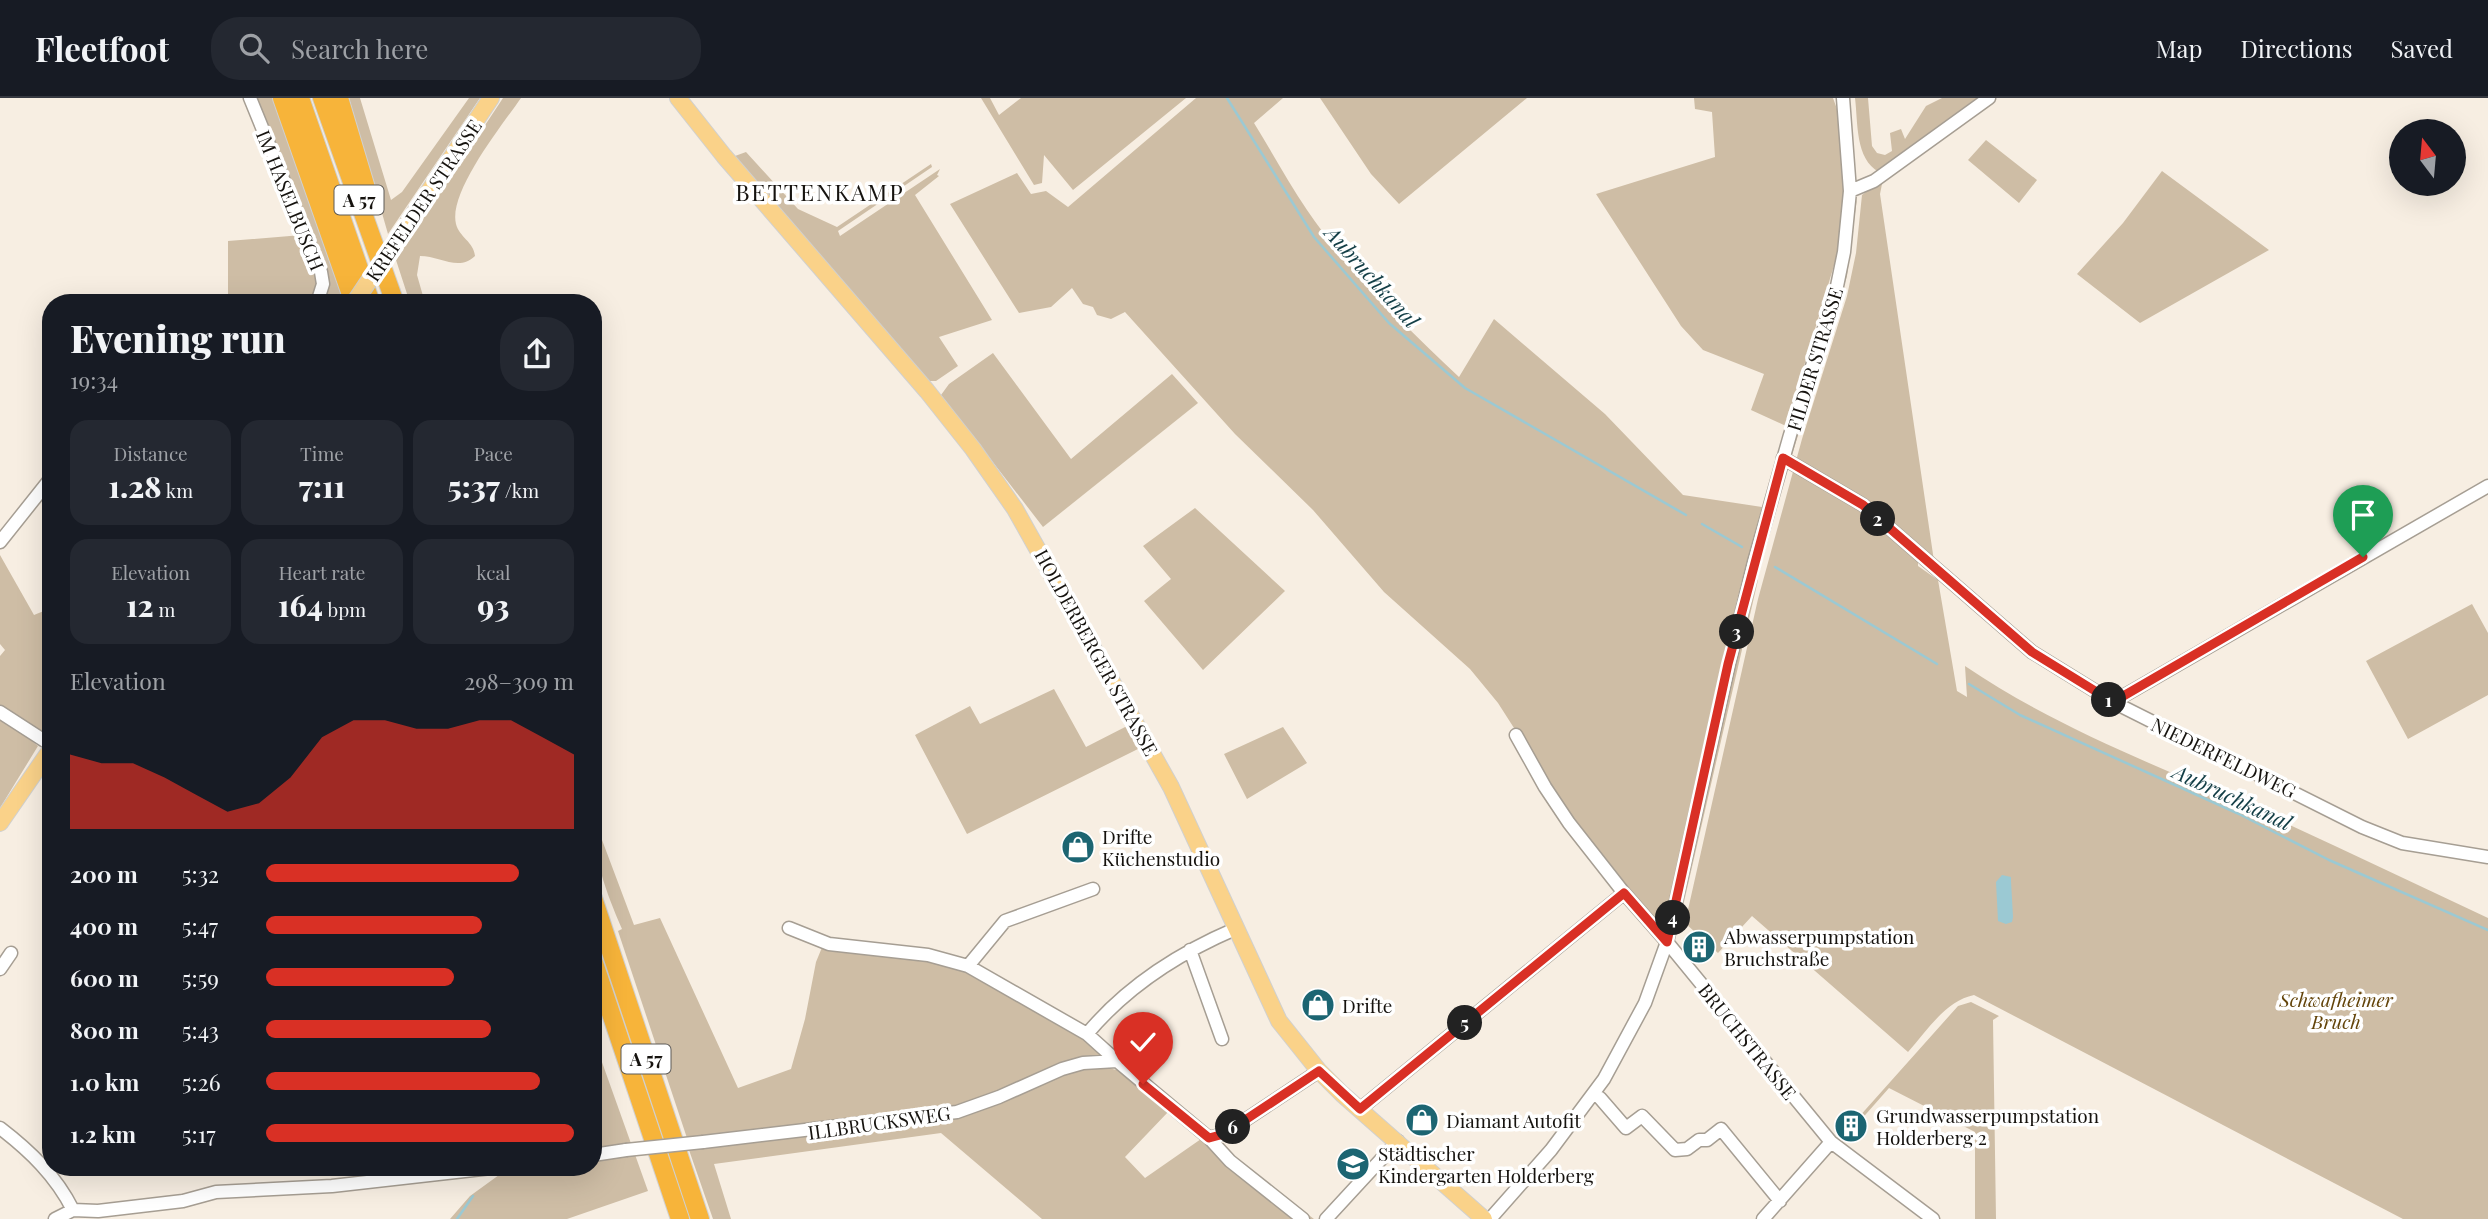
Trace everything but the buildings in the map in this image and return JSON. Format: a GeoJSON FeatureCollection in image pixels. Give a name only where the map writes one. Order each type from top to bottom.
{"type":"FeatureCollection","features":[{"type":"Feature","properties":{"kind":"highway"},"geometry":{"type":"LineString","coordinates":[[282,98],[351,294]]}},
{"type":"Feature","properties":{"kind":"highway","name":"A 57"},"geometry":{"type":"LineString","coordinates":[[300,98],[368,294]]}},
{"type":"Feature","properties":{"kind":"highway","name":"A 57"},"geometry":{"type":"LineString","coordinates":[[323,98],[394,294]]}},
{"type":"Feature","properties":{"kind":"highway"},"geometry":{"type":"LineString","coordinates":[[340,98],[395,294]]}},
{"type":"Feature","properties":{"kind":"highway","name":"A 57"},"geometry":{"type":"LineString","coordinates":[[602,925],[700,1219]]}},
{"type":"Feature","properties":{"kind":"highway","name":"A 57"},"geometry":{"type":"LineString","coordinates":[[602,987],[680,1219]]}},
{"type":"Feature","properties":{"kind":"main road","name":"KREFELDER STRASSE"},"geometry":{"type":"LineString","coordinates":[[360,294],[491,98]]}},
{"type":"Feature","properties":{"kind":"main road","name":"HOLDERBERGER STRASSE"},"geometry":{"type":"LineString","coordinates":[[678,98],[724,156],[927,391],[973,449],[1015,509],[1171,786],[1279,1021],[1319,1071],[1483,1219]]}},
{"type":"Feature","properties":{"kind":"main road"},"geometry":{"type":"LineString","coordinates":[[0,823],[42,760]]}},
{"type":"Feature","properties":{"kind":"street","name":"IM HASELBUSCH"},"geometry":{"type":"LineString","coordinates":[[250,98],[321,272],[323,284],[320,294]]}},
{"type":"Feature","properties":{"kind":"street","name":"FILDER STRASSE"},"geometry":{"type":"LineString","coordinates":[[1490,1219],[1551,1150],[1604,1079],[1646,1003],[1667,942],[1728,664],[1783,458],[1836,291],[1844,252],[1850,191],[1843,98]]}},
{"type":"Feature","properties":{"kind":"street"},"geometry":{"type":"LineString","coordinates":[[1850,191],[1874,181],[1989,98]]}},
{"type":"Feature","properties":{"kind":"street","name":"NIEDERFELDWEG"},"geometry":{"type":"LineString","coordinates":[[1783,458],[1863,505],[2032,652],[2113,702],[2362,827],[2402,843],[2488,857]]}},
{"type":"Feature","properties":{"kind":"street"},"geometry":{"type":"LineString","coordinates":[[2113,702],[2488,486]]}},
{"type":"Feature","properties":{"kind":"street"},"geometry":{"type":"LineString","coordinates":[[0,542],[42,489]]}},
{"type":"Feature","properties":{"kind":"street"},"geometry":{"type":"LineString","coordinates":[[0,712],[42,741]]}},
{"type":"Feature","properties":{"kind":"street","name":"BRUCHSTRASSE"},"geometry":{"type":"LineString","coordinates":[[1516,735],[1569,823],[1831,1142],[1933,1219]]}},
{"type":"Feature","properties":{"kind":"street"},"geometry":{"type":"LineString","coordinates":[[968,966],[1005,921],[1093,889]]}},
{"type":"Feature","properties":{"kind":"street"},"geometry":{"type":"LineString","coordinates":[[1360,1109],[1624,893]]}},
{"type":"Feature","properties":{"kind":"street"},"geometry":{"type":"LineString","coordinates":[[789,928],[829,944],[928,955],[968,966],[1087,1034],[1202,1135],[1209,1138],[1230,1161],[1303,1219]]}},
{"type":"Feature","properties":{"kind":"street"},"geometry":{"type":"LineString","coordinates":[[1087,1034],[1120,997],[1190,950],[1236,929]]}},
{"type":"Feature","properties":{"kind":"street"},"geometry":{"type":"LineString","coordinates":[[1190,950],[1222,1039]]}},
{"type":"Feature","properties":{"kind":"street"},"geometry":{"type":"LineString","coordinates":[[0,969],[11,953]]}},
{"type":"Feature","properties":{"kind":"street","name":"ILLBRUCKSWEG"},"geometry":{"type":"LineString","coordinates":[[602,1154],[957,1112],[1062,1069],[1083,1063],[1117,1061]]}},
{"type":"Feature","properties":{"kind":"street"},"geometry":{"type":"LineString","coordinates":[[1209,1138],[1224,1134],[1319,1071]]}},
{"type":"Feature","properties":{"kind":"street"},"geometry":{"type":"LineString","coordinates":[[1600,1098],[1626,1128],[1642,1116],[1675,1150],[1687,1149],[1699,1140],[1707,1140],[1721,1129],[1780,1201]]}},
{"type":"Feature","properties":{"kind":"street"},"geometry":{"type":"LineString","coordinates":[[0,1128],[42,1165]]}},
{"type":"Feature","properties":{"kind":"street"},"geometry":{"type":"LineString","coordinates":[[1326,1219],[1398,1142]]}},
{"type":"Feature","properties":{"kind":"street"},"geometry":{"type":"LineString","coordinates":[[1763,1219],[1831,1142]]}},
{"type":"Feature","properties":{"kind":"street"},"geometry":{"type":"LineString","coordinates":[[52,1176],[73,1210]]}},
{"type":"Feature","properties":{"kind":"street"},"geometry":{"type":"LineString","coordinates":[[55,1219],[73,1210],[97,1211],[183,1202],[216,1192],[320,1187],[419,1176]]}},
{"type":"Feature","properties":{"kind":"green space"},"geometry":{"type":"Polygon","coordinates":[[[254,98],[274,98],[344,294],[324,294],[254,98]]]}},
{"type":"Feature","properties":{"kind":"green space"},"geometry":{"type":"Polygon","coordinates":[[[349,98],[360,98],[391,200],[402,192],[469,98],[480,98],[388,234],[349,98]]]}},
{"type":"Feature","properties":{"kind":"green space"},"geometry":{"type":"Polygon","coordinates":[[[503,98],[521,98],[490,141],[460,194],[456,224],[475,256],[469,261],[456,263],[420,256],[417,275],[422,294],[407,294],[396,260],[503,98]]]}},
{"type":"Feature","properties":{"kind":"green space"},"geometry":{"type":"Polygon","coordinates":[[[981,98],[990,98],[999,115],[1021,98],[1186,98],[1073,190],[1044,155],[1042,183],[1034,185],[981,98]]]}},
{"type":"Feature","properties":{"kind":"green space"},"geometry":{"type":"Polygon","coordinates":[[[1196,98],[1283,98],[1254,123],[1300,199],[1323,233],[1359,277],[1459,377],[1494,319],[1605,414],[1683,495],[1762,507],[1737,600],[1667,914],[1664,916],[1657,918],[1647,914],[1578,828],[1498,703],[1470,669],[1384,592],[1313,510],[1235,434],[1125,312],[1111,319],[1097,315],[1093,307],[1083,304],[1072,288],[1051,307],[1019,313],[950,204],[1017,173],[1031,194],[1046,191],[1068,207],[1196,98]]]}},
{"type":"Feature","properties":{"kind":"green space"},"geometry":{"type":"Polygon","coordinates":[[[1320,98],[1527,98],[1399,204],[1371,174],[1320,98]]]}},
{"type":"Feature","properties":{"kind":"green space"},"geometry":{"type":"Polygon","coordinates":[[[1694,98],[1833,98],[1837,109],[1845,191],[1838,252],[1786,426],[1751,410],[1764,374],[1703,350],[1681,326],[1596,194],[1715,157],[1712,112],[1695,109],[1694,98]]]}},
{"type":"Feature","properties":{"kind":"green space"},"geometry":{"type":"Polygon","coordinates":[[[1855,98],[1868,98],[1872,146],[1877,153],[1885,155],[1892,151],[1890,133],[1901,129],[1905,139],[1926,106],[1942,98],[1982,98],[1879,172],[1871,166],[1862,149],[1855,98]]]}},
{"type":"Feature","properties":{"kind":"green space"},"geometry":{"type":"Polygon","coordinates":[[[1986,140],[2037,180],[2019,203],[1968,160],[1986,140]]]}},
{"type":"Feature","properties":{"kind":"green space"},"geometry":{"type":"Polygon","coordinates":[[[746,152],[798,209],[837,227],[931,164],[932,167],[838,231],[840,236],[940,169],[937,175],[939,176],[915,195],[992,320],[939,337],[958,366],[936,381],[927,381],[737,161],[735,156],[746,152]]]}},
{"type":"Feature","properties":{"kind":"green space"},"geometry":{"type":"Polygon","coordinates":[[[2162,171],[2269,250],[2140,323],[2077,274],[2123,223],[2162,171]]]}},
{"type":"Feature","properties":{"kind":"green space","name":"Schwafheimer Bruch"},"geometry":{"type":"Polygon","coordinates":[[[1883,179],[1880,194],[1934,561],[1918,553],[1918,566],[1938,580],[1957,691],[1967,697],[1965,666],[2031,706],[2100,741],[2272,817],[2488,918],[2488,1219],[2403,1219],[1974,995],[1945,1010],[1908,1052],[1752,916],[1718,953],[1685,923],[1758,599],[1802,439],[1847,296],[1856,253],[1862,195],[1883,179]]]}},
{"type":"Feature","properties":{"kind":"green space"},"geometry":{"type":"Polygon","coordinates":[[[1857,198],[1847,276],[1792,455],[1792,450],[1857,198]]]}},
{"type":"Feature","properties":{"kind":"green space"},"geometry":{"type":"Polygon","coordinates":[[[302,235],[319,285],[316,294],[228,294],[228,241],[302,235]]]}},
{"type":"Feature","properties":{"kind":"green space"},"geometry":{"type":"Polygon","coordinates":[[[993,353],[1071,459],[1172,374],[1198,403],[1043,527],[941,395],[949,384],[993,353]]]}},
{"type":"Feature","properties":{"kind":"green space"},"geometry":{"type":"Polygon","coordinates":[[[1195,508],[1285,591],[1203,670],[1144,601],[1171,579],[1143,546],[1195,508]]]}},
{"type":"Feature","properties":{"kind":"green space"},"geometry":{"type":"Polygon","coordinates":[[[0,555],[34,615],[42,612],[42,731],[0,711],[0,656],[5,650],[0,644],[0,555]]]}},
{"type":"Feature","properties":{"kind":"green space"},"geometry":{"type":"Polygon","coordinates":[[[1758,580],[1678,928],[1743,628],[1758,580]]]}},
{"type":"Feature","properties":{"kind":"green space"},"geometry":{"type":"Polygon","coordinates":[[[2472,604],[2488,633],[2488,695],[2408,739],[2366,661],[2472,604]]]}},
{"type":"Feature","properties":{"kind":"green space"},"geometry":{"type":"Polygon","coordinates":[[[1054,689],[1086,747],[1129,725],[1142,747],[967,834],[915,735],[970,706],[980,724],[1054,689]]]}},
{"type":"Feature","properties":{"kind":"green space"},"geometry":{"type":"Polygon","coordinates":[[[0,715],[38,746],[0,808],[0,715]]]}},
{"type":"Feature","properties":{"kind":"green space"},"geometry":{"type":"Polygon","coordinates":[[[1283,727],[1307,763],[1247,799],[1224,754],[1283,727]]]}},
{"type":"Feature","properties":{"kind":"green space"},"geometry":{"type":"Polygon","coordinates":[[[602,840],[634,925],[660,918],[738,1088],[791,1069],[805,1019],[816,962],[823,945],[928,959],[967,970],[1068,1026],[1103,1055],[1064,1065],[986,1098],[940,1111],[687,1138],[618,931],[622,929],[602,874],[602,840]]]}},
{"type":"Feature","properties":{"kind":"green space"},"geometry":{"type":"Polygon","coordinates":[[[1971,1002],[1999,1016],[1993,1020],[1996,1219],[1975,1219],[1975,1132],[1889,1088],[1844,1139],[1841,1137],[1958,1006],[1971,1002]]]}},
{"type":"Feature","properties":{"kind":"green space"},"geometry":{"type":"Polygon","coordinates":[[[602,1062],[648,1191],[567,1219],[450,1219],[470,1196],[498,1176],[602,1176],[602,1062]]]}},
{"type":"Feature","properties":{"kind":"green space"},"geometry":{"type":"Polygon","coordinates":[[[1100,1066],[1121,1071],[1169,1111],[1125,1157],[1145,1178],[1201,1139],[1231,1167],[1249,1169],[1314,1219],[1042,1219],[941,1133],[714,1164],[731,1219],[713,1219],[689,1150],[942,1120],[1076,1069],[1100,1066]]]}},
{"type":"Feature","properties":{"kind":"water"},"geometry":{"type":"Polygon","coordinates":[[[2002,875],[2011,877],[2013,917],[2012,922],[2006,924],[1998,921],[1996,882],[2002,875]]]}},
{"type":"Feature","properties":{"kind":"waterway","name":"Aubruchkanal"},"geometry":{"type":"LineString","coordinates":[[1227,98],[1314,237],[1389,323],[1465,388],[1686,515]]}},
{"type":"Feature","properties":{"kind":"waterway","name":"Aubruchkanal"},"geometry":{"type":"LineString","coordinates":[[1702,524],[1742,547]]}},
{"type":"Feature","properties":{"kind":"waterway","name":"Aubruchkanal"},"geometry":{"type":"LineString","coordinates":[[1775,567],[1937,664]]}},
{"type":"Feature","properties":{"kind":"waterway","name":"Aubruchkanal"},"geometry":{"type":"LineString","coordinates":[[1969,684],[2020,715],[2239,814],[2329,860],[2488,930]]}},
{"type":"Feature","properties":{"kind":"waterway"},"geometry":{"type":"LineString","coordinates":[[457,1219],[473,1196]]}},
{"type":"Feature","properties":{"kind":"place","name":"Drifte Küchenstudio"},"geometry":{"type":"Point","coordinates":[1078,847]}},
{"type":"Feature","properties":{"kind":"place","name":"Abwasserpumpstation Bruchstraße"},"geometry":{"type":"Point","coordinates":[1699,947]}},
{"type":"Feature","properties":{"kind":"place","name":"Drifte"},"geometry":{"type":"Point","coordinates":[1318,1005]}},
{"type":"Feature","properties":{"kind":"place","name":"Diamant Autofit"},"geometry":{"type":"Point","coordinates":[1422,1120]}},
{"type":"Feature","properties":{"kind":"place","name":"Grundwasserpumpstation Holderberg 2"},"geometry":{"type":"Point","coordinates":[1851,1126]}},
{"type":"Feature","properties":{"kind":"place","name":"Städtischer Kindergarten Holderberg"},"geometry":{"type":"Point","coordinates":[1353,1164]}},
{"type":"Feature","properties":{"kind":"district","name":"BETTENKAMP"},"geometry":{"type":"Point","coordinates":[820,191]}},
{"type":"Feature","properties":{"kind":"route"},"geometry":{"type":"LineString","coordinates":[[1143,1084],[1202,1135],[1209,1138],[1224,1134],[1319,1071],[1360,1109],[1624,893],[1667,942],[1728,664],[1783,458],[1863,505],[2032,652],[2113,702],[2363,557]]}}]}
